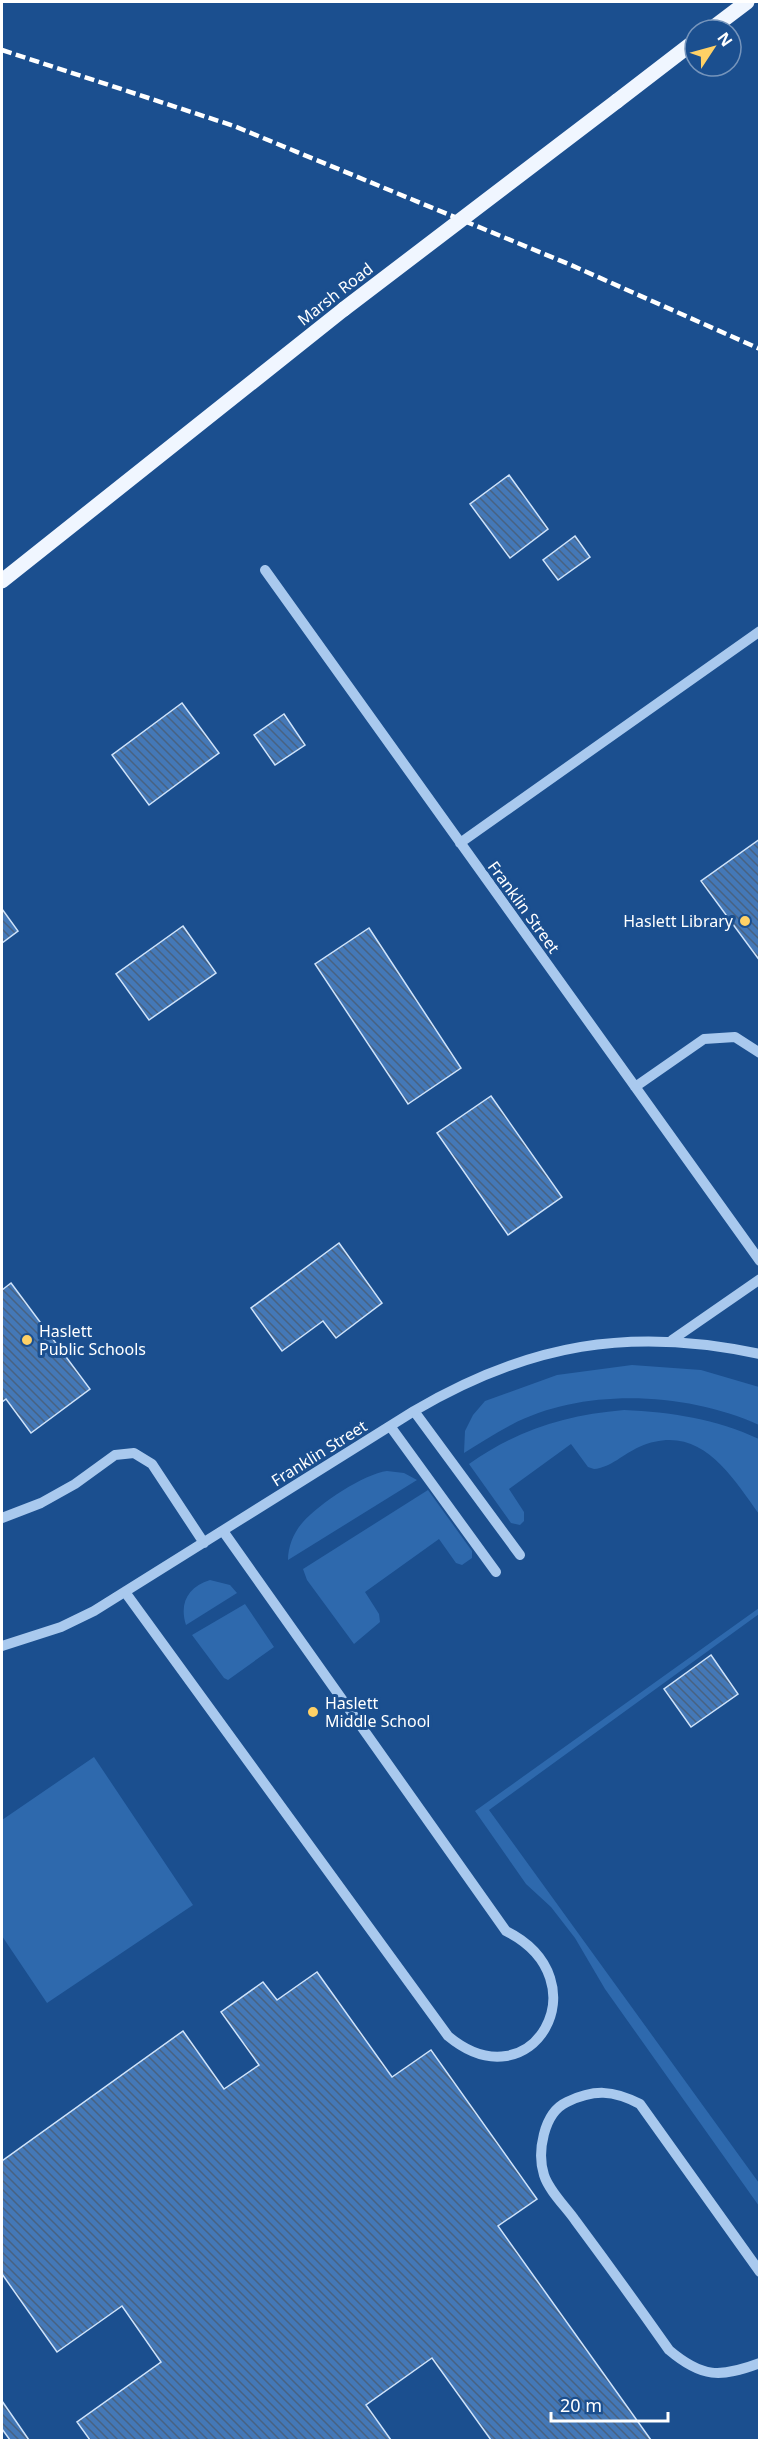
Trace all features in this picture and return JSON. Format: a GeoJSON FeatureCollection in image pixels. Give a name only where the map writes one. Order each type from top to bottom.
{"type":"FeatureCollection","features":[{"type":"Feature","properties":{"kind":"main road"},"geometry":{"type":"LineString","coordinates":[[726,18],[747,2]]}},
{"type":"Feature","properties":{"kind":"main road","name":"Marsh Road"},"geometry":{"type":"LineString","coordinates":[[2,581],[344,309],[683,50]]}},
{"type":"Feature","properties":{"kind":"street","name":"Franklin Street"},"geometry":{"type":"LineString","coordinates":[[265,570],[759,1261]]}},
{"type":"Feature","properties":{"kind":"street"},"geometry":{"type":"LineString","coordinates":[[460,843],[759,631]]}},
{"type":"Feature","properties":{"kind":"street"},"geometry":{"type":"LineString","coordinates":[[635,1087],[704,1039],[735,1037],[759,1053]]}},
{"type":"Feature","properties":{"kind":"street"},"geometry":{"type":"LineString","coordinates":[[672,1340],[759,1280]]}},
{"type":"Feature","properties":{"kind":"street","name":"Franklin Street"},"geometry":{"type":"LineString","coordinates":[[2,1646],[61,1627],[125,1592],[449,1390],[524,1361],[596,1344],[672,1340],[718,1345],[759,1354]]}},
{"type":"Feature","properties":{"kind":"street"},"geometry":{"type":"LineString","coordinates":[[414,1411],[520,1555]]}},
{"type":"Feature","properties":{"kind":"street"},"geometry":{"type":"LineString","coordinates":[[390,1426],[496,1572]]}},
{"type":"Feature","properties":{"kind":"street"},"geometry":{"type":"LineString","coordinates":[[2,1518],[41,1503],[75,1484],[115,1455],[134,1453],[152,1464],[204,1543]]}},
{"type":"Feature","properties":{"kind":"street"},"geometry":{"type":"LineString","coordinates":[[125,1592],[448,2036],[474,2054],[491,2058],[510,2057],[530,2046],[546,2028],[553,2008],[551,1973],[526,1941],[506,1931],[222,1531]]}},
{"type":"Feature","properties":{"kind":"street"},"geometry":{"type":"LineString","coordinates":[[759,2272],[640,2104],[622,2095],[603,2091],[583,2095],[563,2104],[550,2121],[541,2141],[544,2177],[669,2350],[686,2364],[708,2373],[727,2373],[759,2363]]}},
{"type":"Feature","properties":{"kind":"shaded area"},"geometry":{"type":"Polygon","coordinates":[[[632,1365],[701,1370],[759,1387],[759,1425],[730,1414],[667,1400],[635,1398],[602,1400],[570,1404],[539,1413],[505,1428],[464,1453],[465,1431],[473,1415],[485,1401],[557,1375],[632,1365]]]}},
{"type":"Feature","properties":{"kind":"shaded area"},"geometry":{"type":"Polygon","coordinates":[[[624,1410],[693,1418],[726,1426],[759,1439],[759,1514],[724,1468],[711,1456],[696,1446],[679,1441],[660,1441],[639,1447],[612,1463],[594,1469],[588,1467],[571,1444],[509,1489],[524,1512],[524,1521],[520,1525],[511,1523],[469,1464],[505,1442],[542,1426],[602,1412],[624,1410]]]}},
{"type":"Feature","properties":{"kind":"shaded area"},"geometry":{"type":"Polygon","coordinates":[[[387,1471],[404,1473],[417,1480],[288,1560],[294,1535],[311,1514],[355,1483],[387,1471]]]}},
{"type":"Feature","properties":{"kind":"shaded area"},"geometry":{"type":"Polygon","coordinates":[[[428,1490],[472,1551],[472,1558],[462,1565],[456,1563],[439,1539],[365,1592],[379,1614],[380,1622],[354,1644],[307,1580],[303,1569],[428,1490]]]}},
{"type":"Feature","properties":{"kind":"shaded area"},"geometry":{"type":"Polygon","coordinates":[[[210,1580],[230,1585],[237,1593],[186,1625],[184,1610],[187,1597],[196,1587],[210,1580]]]}},
{"type":"Feature","properties":{"kind":"shaded area"},"geometry":{"type":"Polygon","coordinates":[[[245,1604],[274,1647],[228,1680],[224,1678],[192,1635],[245,1604]]]}},
{"type":"Feature","properties":{"kind":"shaded area"},"geometry":{"type":"Polygon","coordinates":[[[759,1608],[759,1614],[489,1810],[759,2183],[759,2206],[605,1989],[575,1938],[551,1907],[526,1884],[475,1811],[759,1608]]]}},
{"type":"Feature","properties":{"kind":"shaded area"},"geometry":{"type":"Polygon","coordinates":[[[94,1757],[193,1905],[47,2003],[2,1936],[2,1820],[94,1757]]]}},
{"type":"Feature","properties":{"kind":"building"},"geometry":{"type":"Polygon","coordinates":[[[509,475],[548,529],[510,558],[470,504],[509,475]]]}},
{"type":"Feature","properties":{"kind":"building"},"geometry":{"type":"Polygon","coordinates":[[[575,536],[590,557],[558,580],[543,560],[575,536]]]}},
{"type":"Feature","properties":{"kind":"building"},"geometry":{"type":"Polygon","coordinates":[[[182,703],[219,753],[149,805],[112,755],[182,703]]]}},
{"type":"Feature","properties":{"kind":"building"},"geometry":{"type":"Polygon","coordinates":[[[284,714],[305,745],[275,765],[254,735],[284,714]]]}},
{"type":"Feature","properties":{"kind":"building","name":"Haslett Library"},"geometry":{"type":"Polygon","coordinates":[[[760,839],[760,961],[701,881],[760,839]]]}},
{"type":"Feature","properties":{"kind":"building"},"geometry":{"type":"Polygon","coordinates":[[[2,909],[18,931],[2,943],[2,909]]]}},
{"type":"Feature","properties":{"kind":"building"},"geometry":{"type":"Polygon","coordinates":[[[183,926],[216,973],[149,1020],[116,974],[183,926]]]}},
{"type":"Feature","properties":{"kind":"building"},"geometry":{"type":"Polygon","coordinates":[[[369,928],[461,1068],[408,1104],[315,964],[369,928]]]}},
{"type":"Feature","properties":{"kind":"building"},"geometry":{"type":"Polygon","coordinates":[[[491,1096],[562,1197],[508,1235],[437,1133],[491,1096]]]}},
{"type":"Feature","properties":{"kind":"building"},"geometry":{"type":"Polygon","coordinates":[[[339,1243],[382,1303],[336,1338],[323,1321],[282,1351],[251,1308],[339,1243]]]}},
{"type":"Feature","properties":{"kind":"building","name":"Haslett Public Schools"},"geometry":{"type":"Polygon","coordinates":[[[11,1283],[90,1389],[31,1433],[6,1399],[2,1402],[2,1290],[11,1283]]]}},
{"type":"Feature","properties":{"kind":"building"},"geometry":{"type":"Polygon","coordinates":[[[711,1655],[738,1694],[691,1727],[664,1689],[711,1655]]]}},
{"type":"Feature","properties":{"kind":"building"},"geometry":{"type":"Polygon","coordinates":[[[317,1972],[392,2077],[431,2050],[537,2199],[498,2226],[651,2440],[491,2440],[432,2358],[366,2405],[391,2440],[90,2440],[77,2422],[161,2362],[122,2306],[57,2352],[2,2274],[2,2161],[183,2031],[224,2089],[259,2065],[221,2012],[263,1982],[277,2000],[317,1972]]]}},
{"type":"Feature","properties":{"kind":"building"},"geometry":{"type":"Polygon","coordinates":[[[2,2401],[29,2440],[10,2440],[2,2429],[2,2401]]]}},
{"type":"Feature","properties":{"kind":"railway"},"geometry":{"type":"LineString","coordinates":[[2,50],[234,126],[571,265],[760,349]]}},
{"type":"Feature","properties":{"kind":"place","name":"Haslett Library"},"geometry":{"type":"Point","coordinates":[745,921]}},
{"type":"Feature","properties":{"kind":"place","name":"Haslett Public Schools"},"geometry":{"type":"Point","coordinates":[27,1340]}},
{"type":"Feature","properties":{"kind":"place","name":"Haslett Middle School"},"geometry":{"type":"Point","coordinates":[313,1712]}}]}
